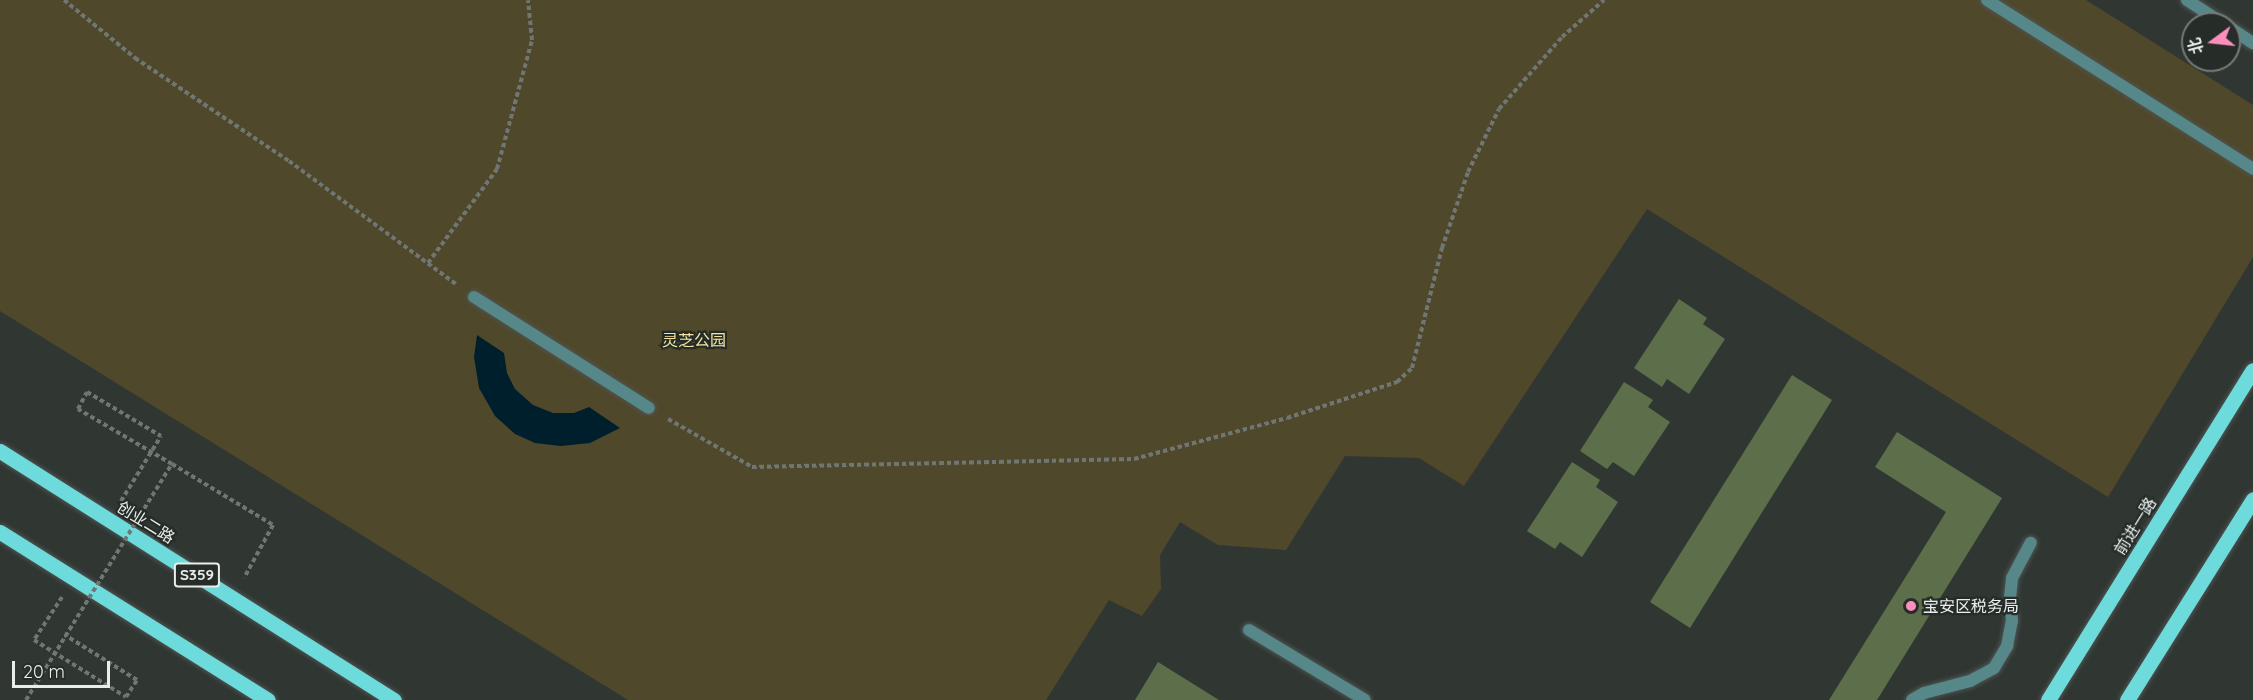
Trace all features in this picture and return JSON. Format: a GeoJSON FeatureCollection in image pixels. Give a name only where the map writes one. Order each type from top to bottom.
{"type":"FeatureCollection","features":[{"type":"Feature","properties":{"kind":"main road","name":"前进一路"},"geometry":{"type":"LineString","coordinates":[[2049,700],[2253,370]]}},
{"type":"Feature","properties":{"kind":"main road","name":"创业二路"},"geometry":{"type":"LineString","coordinates":[[0,451],[394,700]]}},
{"type":"Feature","properties":{"kind":"main road"},"geometry":{"type":"LineString","coordinates":[[2127,700],[2253,500]]}},
{"type":"Feature","properties":{"kind":"main road"},"geometry":{"type":"LineString","coordinates":[[0,532],[268,700]]}},
{"type":"Feature","properties":{"kind":"street"},"geometry":{"type":"LineString","coordinates":[[1987,0],[2253,169]]}},
{"type":"Feature","properties":{"kind":"street"},"geometry":{"type":"LineString","coordinates":[[2187,0],[2206,12]]}},
{"type":"Feature","properties":{"kind":"street"},"geometry":{"type":"LineString","coordinates":[[474,297],[649,408]]}},
{"type":"Feature","properties":{"kind":"street"},"geometry":{"type":"LineString","coordinates":[[1912,700],[1924,693],[1970,681],[1994,668],[2007,646],[2012,621],[2010,598],[2012,578],[2031,543]]}},
{"type":"Feature","properties":{"kind":"street"},"geometry":{"type":"LineString","coordinates":[[1249,630],[1365,700]]}},
{"type":"Feature","properties":{"kind":"path"},"geometry":{"type":"LineString","coordinates":[[64,0],[135,58],[289,161],[474,297]]}},
{"type":"Feature","properties":{"kind":"path"},"geometry":{"type":"LineString","coordinates":[[428,262],[496,169],[531,40],[528,0]]}},
{"type":"Feature","properties":{"kind":"path"},"geometry":{"type":"LineString","coordinates":[[649,408],[752,467],[1134,459],[1287,418],[1397,382],[1412,368],[1442,248],[1468,172],[1499,109],[1562,37],[1604,0]]}},
{"type":"Feature","properties":{"kind":"path"},"geometry":{"type":"LineString","coordinates":[[110,520],[161,436],[87,392],[78,409],[172,464],[273,525],[233,598]]}},
{"type":"Feature","properties":{"kind":"path"},"geometry":{"type":"LineString","coordinates":[[26,700],[172,464]]}},
{"type":"Feature","properties":{"kind":"path"},"geometry":{"type":"LineString","coordinates":[[65,635],[137,680],[126,697],[34,640],[74,578]]}},
{"type":"Feature","properties":{"kind":"green space","name":"灵芝公园"},"geometry":{"type":"Polygon","coordinates":[[[0,0],[2086,0],[2181,60],[2181,72],[2201,72],[2253,105],[2253,257],[2108,497],[1647,209],[1464,486],[1419,458],[1345,456],[1286,550],[1218,545],[1180,522],[1160,555],[1161,589],[1142,616],[1109,600],[1046,700],[628,700],[0,311],[0,0]]]}},
{"type":"Feature","properties":{"kind":"water"},"geometry":{"type":"Polygon","coordinates":[[[477,335],[504,353],[507,373],[515,389],[533,405],[553,413],[574,413],[589,407],[620,428],[590,443],[561,446],[535,443],[515,434],[495,416],[479,388],[474,357],[477,335]]]}},
{"type":"Feature","properties":{"kind":"building"},"geometry":{"type":"Polygon","coordinates":[[[1679,299],[1707,318],[1703,324],[1725,339],[1689,394],[1667,379],[1662,387],[1634,368],[1679,299]]]}},
{"type":"Feature","properties":{"kind":"building"},"geometry":{"type":"Polygon","coordinates":[[[1792,375],[1832,400],[1690,628],[1650,602],[1792,375]]]}},
{"type":"Feature","properties":{"kind":"building"},"geometry":{"type":"Polygon","coordinates":[[[1624,382],[1653,400],[1648,407],[1670,422],[1634,476],[1613,462],[1607,469],[1580,451],[1624,382]]]}},
{"type":"Feature","properties":{"kind":"building","name":"宝安区税务局"},"geometry":{"type":"Polygon","coordinates":[[[1897,432],[2002,498],[1877,700],[1829,700],[1946,512],[1875,467],[1897,432]]]}},
{"type":"Feature","properties":{"kind":"building"},"geometry":{"type":"Polygon","coordinates":[[[1572,462],[1600,480],[1596,487],[1618,502],[1582,557],[1560,542],[1555,549],[1527,531],[1572,462]]]}},
{"type":"Feature","properties":{"kind":"building"},"geometry":{"type":"Polygon","coordinates":[[[1158,662],[1219,700],[1135,700],[1158,662]]]}},
{"type":"Feature","properties":{"kind":"place","name":"宝安区税务局"},"geometry":{"type":"Point","coordinates":[1911,606]}}]}
